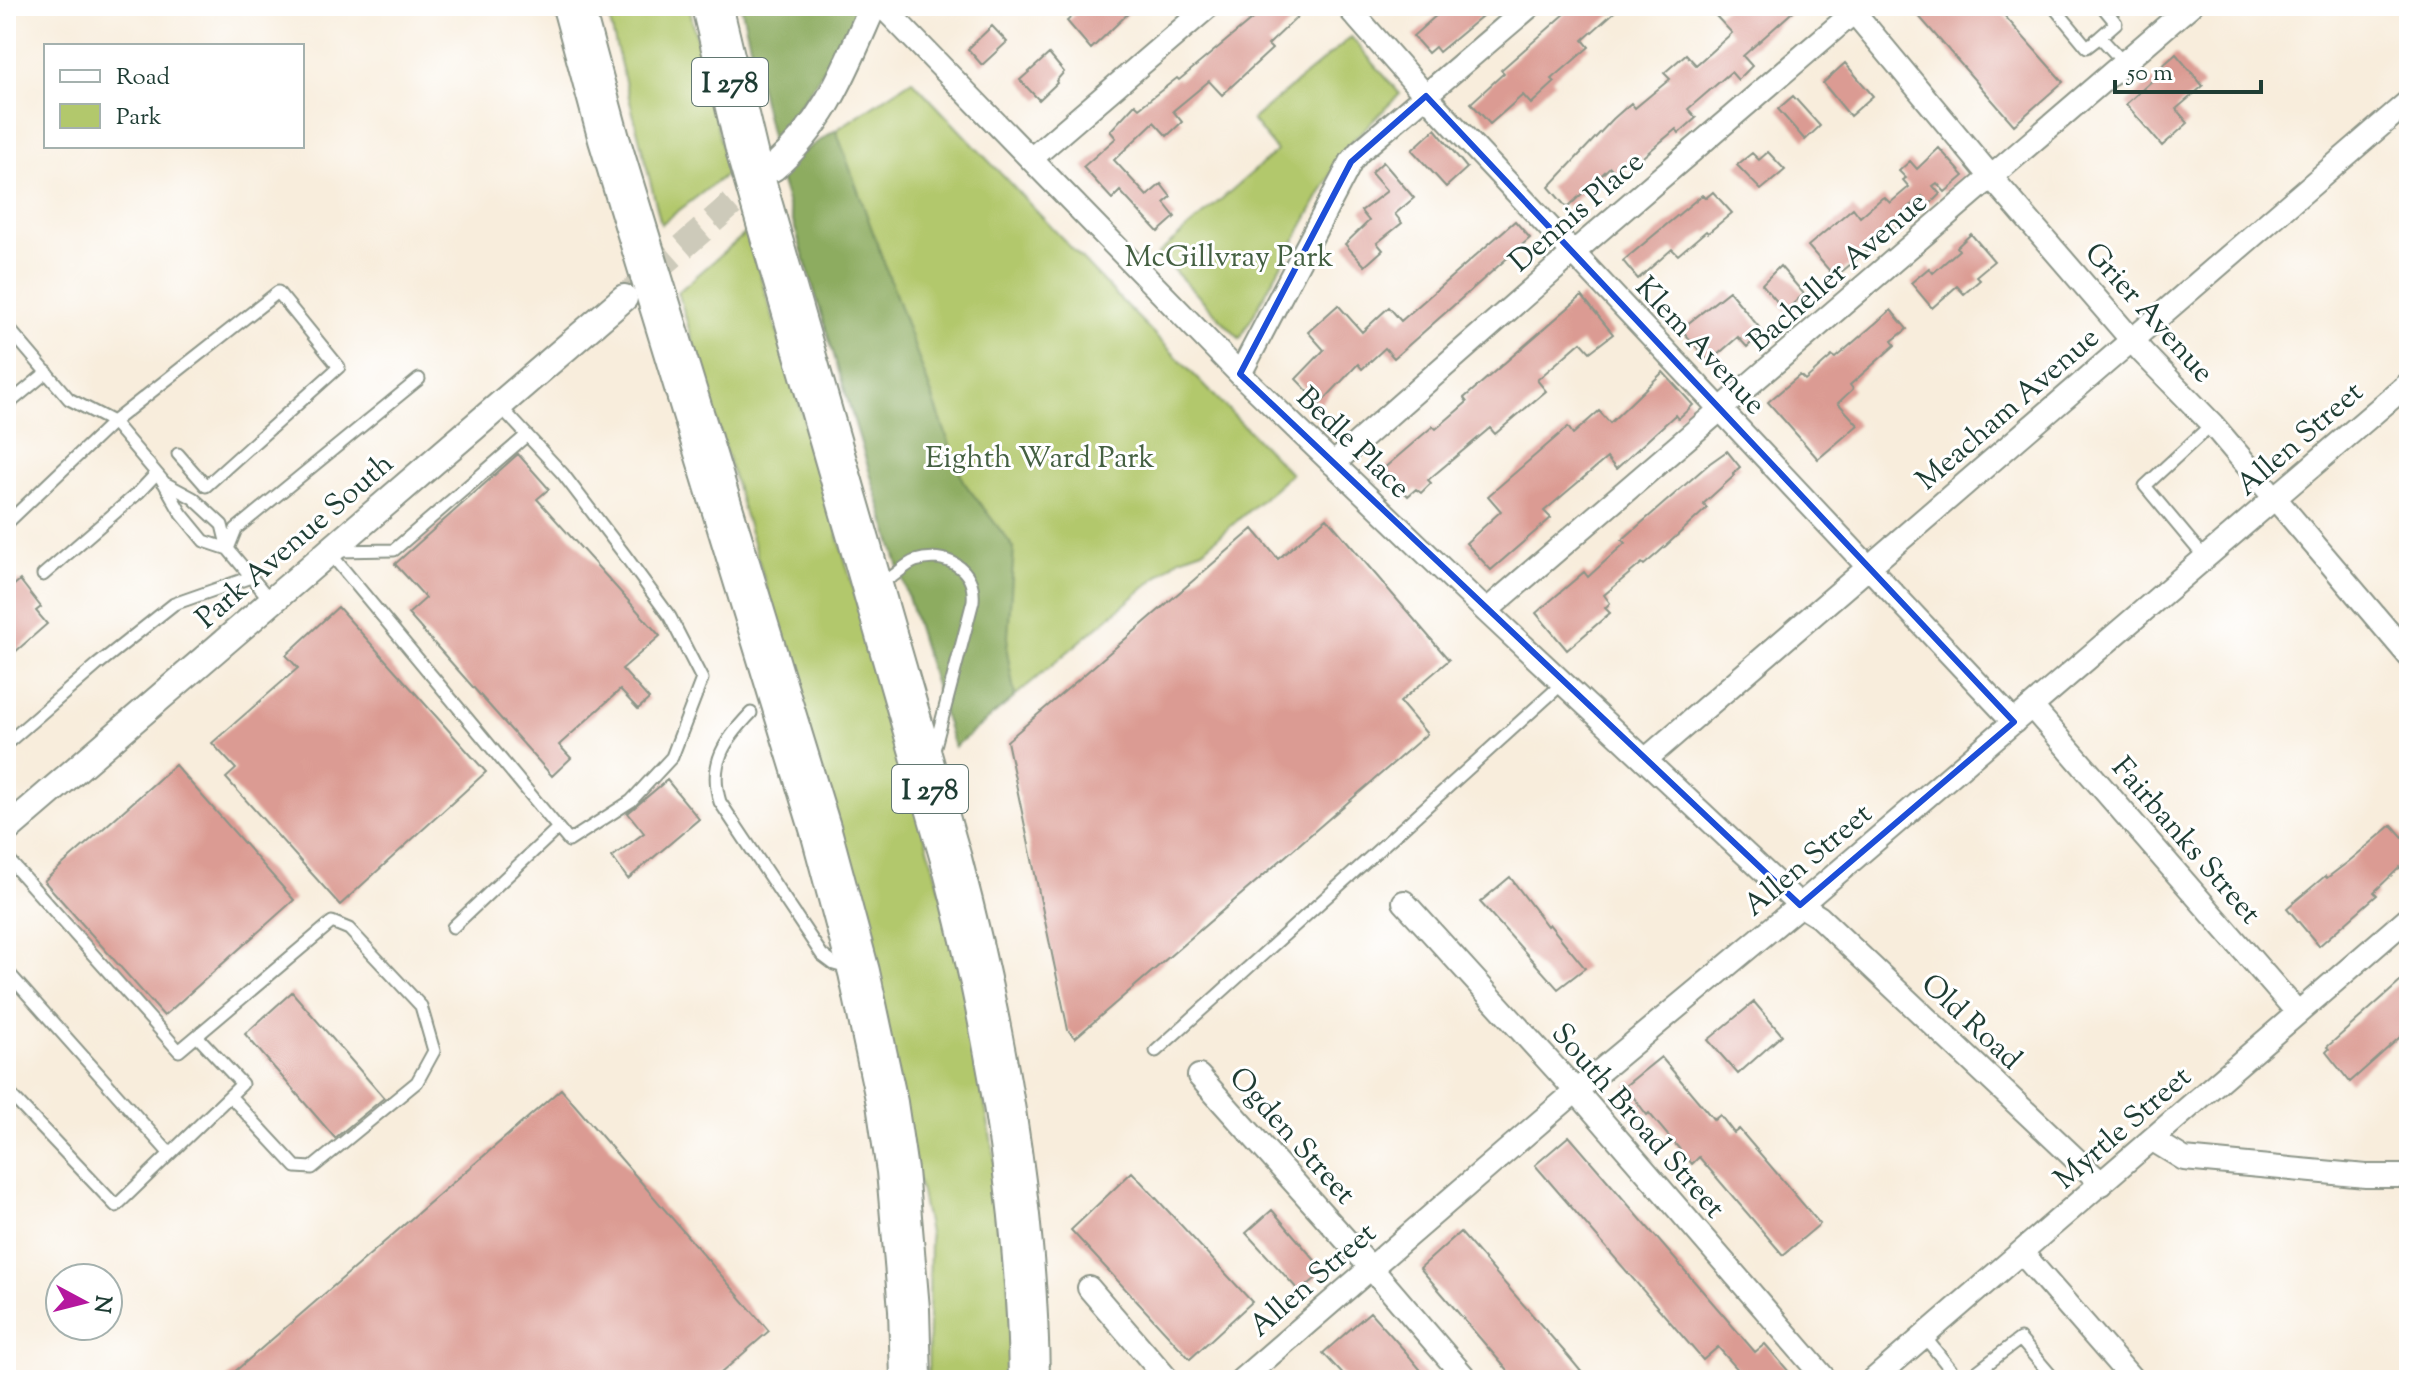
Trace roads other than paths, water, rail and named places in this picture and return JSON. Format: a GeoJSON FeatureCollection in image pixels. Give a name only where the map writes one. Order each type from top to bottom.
{"type":"FeatureCollection","features":[{"type":"Feature","properties":{"kind":"highway"},"geometry":{"type":"LineString","coordinates":[[573,6],[642,251],[821,831],[859,972],[882,1079],[897,1171],[908,1285],[911,1380]]}},
{"type":"Feature","properties":{"kind":"highway","name":"I 278"},"geometry":{"type":"LineString","coordinates":[[712,6],[748,157],[968,925],[1004,1097],[1022,1236],[1029,1380]]}},
{"type":"Feature","properties":{"kind":"street"},"geometry":{"type":"LineString","coordinates":[[773,168],[790,154],[816,123],[838,86],[873,6]]}},
{"type":"Feature","properties":{"kind":"street","name":"Bedle Place"},"geometry":{"type":"LineString","coordinates":[[882,6],[1240,374],[1486,611],[1800,905]]}},
{"type":"Feature","properties":{"kind":"street"},"geometry":{"type":"LineString","coordinates":[[1032,158],[1209,6]]}},
{"type":"Feature","properties":{"kind":"street","name":"Klem Avenue"},"geometry":{"type":"LineString","coordinates":[[1347,6],[1426,96],[2014,722]]}},
{"type":"Feature","properties":{"kind":"street"},"geometry":{"type":"LineString","coordinates":[[1240,374],[1351,162],[1530,6]]}},
{"type":"Feature","properties":{"kind":"street","name":"Bacheller Avenue"},"geometry":{"type":"LineString","coordinates":[[1486,611],[2190,6]]}},
{"type":"Feature","properties":{"kind":"street","name":"Grier Avenue"},"geometry":{"type":"LineString","coordinates":[[1855,8],[1992,178],[2132,339],[2212,424],[2409,656]]}},
{"type":"Feature","properties":{"kind":"street","name":"Dennis Place"},"geometry":{"type":"LineString","coordinates":[[1333,464],[1855,8]]}},
{"type":"Feature","properties":{"kind":"street","name":"Meacham Avenue"},"geometry":{"type":"LineString","coordinates":[[1645,760],[2409,101]]}},
{"type":"Feature","properties":{"kind":"street","name":"Park Avenue South"},"geometry":{"type":"LineString","coordinates":[[6,830],[624,298]]}},
{"type":"Feature","properties":{"kind":"street","name":"Allen Street"},"geometry":{"type":"LineString","coordinates":[[1241,1380],[2409,383]]}},
{"type":"Feature","properties":{"kind":"street","name":"Fairbanks Street"},"geometry":{"type":"LineString","coordinates":[[2032,707],[2298,1013]]}},
{"type":"Feature","properties":{"kind":"street","name":"South Broad Street"},"geometry":{"type":"LineString","coordinates":[[1404,902],[1576,1091],[1826,1380]]}},
{"type":"Feature","properties":{"kind":"street","name":"Old Road"},"geometry":{"type":"LineString","coordinates":[[1800,905],[1819,917],[2102,1184]]}},
{"type":"Feature","properties":{"kind":"street","name":"Myrtle Street"},"geometry":{"type":"LineString","coordinates":[[1873,1380],[2409,917]]}},
{"type":"Feature","properties":{"kind":"street","name":"Ogden Street"},"geometry":{"type":"LineString","coordinates":[[1199,1076],[1467,1380]]}},
{"type":"Feature","properties":{"kind":"street"},"geometry":{"type":"LineString","coordinates":[[2153,1140],[2184,1159],[2366,1176],[2409,1176]]}},
{"type":"Feature","properties":{"kind":"street"},"geometry":{"type":"LineString","coordinates":[[2022,1253],[2133,1380]]}},
{"type":"Feature","properties":{"kind":"street"},"geometry":{"type":"LineString","coordinates":[[1089,1288],[1168,1380]]}},
{"type":"Feature","properties":{"kind":"lane"},"geometry":{"type":"LineString","coordinates":[[2053,6],[2087,47],[2116,23],[2102,6]]}},
{"type":"Feature","properties":{"kind":"lane"},"geometry":{"type":"LineString","coordinates":[[2100,37],[2124,63]]}},
{"type":"Feature","properties":{"kind":"lane"},"geometry":{"type":"LineString","coordinates":[[6,524],[113,422],[278,292],[339,367],[206,486],[178,454]]}},
{"type":"Feature","properties":{"kind":"lane"},"geometry":{"type":"LineString","coordinates":[[6,325],[69,399],[113,422],[160,477],[181,513],[204,541],[228,549]]}},
{"type":"Feature","properties":{"kind":"lane"},"geometry":{"type":"LineString","coordinates":[[6,406],[47,372]]}},
{"type":"Feature","properties":{"kind":"lane"},"geometry":{"type":"LineString","coordinates":[[228,549],[236,529],[419,379]]}},
{"type":"Feature","properties":{"kind":"lane"},"geometry":{"type":"LineString","coordinates":[[329,552],[569,841],[631,801],[672,757],[702,679],[661,604],[563,474],[499,405]]}},
{"type":"Feature","properties":{"kind":"lane"},"geometry":{"type":"LineString","coordinates":[[2205,558],[2145,486],[2212,424]]}},
{"type":"Feature","properties":{"kind":"lane"},"geometry":{"type":"LineString","coordinates":[[329,552],[394,550],[527,435]]}},
{"type":"Feature","properties":{"kind":"lane"},"geometry":{"type":"LineString","coordinates":[[160,477],[193,498],[222,525],[228,549],[271,601]]}},
{"type":"Feature","properties":{"kind":"lane"},"geometry":{"type":"LineString","coordinates":[[43,575],[160,477]]}},
{"type":"Feature","properties":{"kind":"lane"},"geometry":{"type":"LineString","coordinates":[[893,576],[913,562],[941,560],[965,570],[974,593],[927,777]]}},
{"type":"Feature","properties":{"kind":"lane"},"geometry":{"type":"LineString","coordinates":[[6,744],[97,665],[174,604],[251,577]]}},
{"type":"Feature","properties":{"kind":"lane"},"geometry":{"type":"LineString","coordinates":[[1156,1051],[1563,683]]}},
{"type":"Feature","properties":{"kind":"lane"},"geometry":{"type":"LineString","coordinates":[[751,713],[731,733],[721,752],[715,781],[720,802],[822,955],[834,964],[859,972]]}},
{"type":"Feature","properties":{"kind":"lane"},"geometry":{"type":"LineString","coordinates":[[453,927],[558,828]]}},
{"type":"Feature","properties":{"kind":"lane"},"geometry":{"type":"LineString","coordinates":[[6,857],[179,1051],[332,922],[349,929],[421,1006],[434,1051],[417,1082],[312,1168],[296,1167],[230,1096]]}},
{"type":"Feature","properties":{"kind":"lane"},"geometry":{"type":"LineString","coordinates":[[6,970],[170,1154]]}},
{"type":"Feature","properties":{"kind":"lane"},"geometry":{"type":"LineString","coordinates":[[6,1090],[116,1206],[242,1084],[197,1036]]}},
{"type":"Feature","properties":{"kind":"lane"},"geometry":{"type":"LineString","coordinates":[[1924,1336],[1959,1380]]}},
{"type":"Feature","properties":{"kind":"lane"},"geometry":{"type":"LineString","coordinates":[[1966,1380],[2020,1339],[2055,1380]]}},
{"type":"Feature","properties":{"kind":"tunnel"},"geometry":{"type":"LineString","coordinates":[[624,298],[764,176]]}},
{"type":"Feature","properties":{"kind":"park label","name":"McGillvray Park"},"geometry":{"type":"Point","coordinates":[1229,256]}},
{"type":"Feature","properties":{"kind":"park label","name":"Eighth Ward Park"},"geometry":{"type":"Point","coordinates":[1040,457]}}]}
